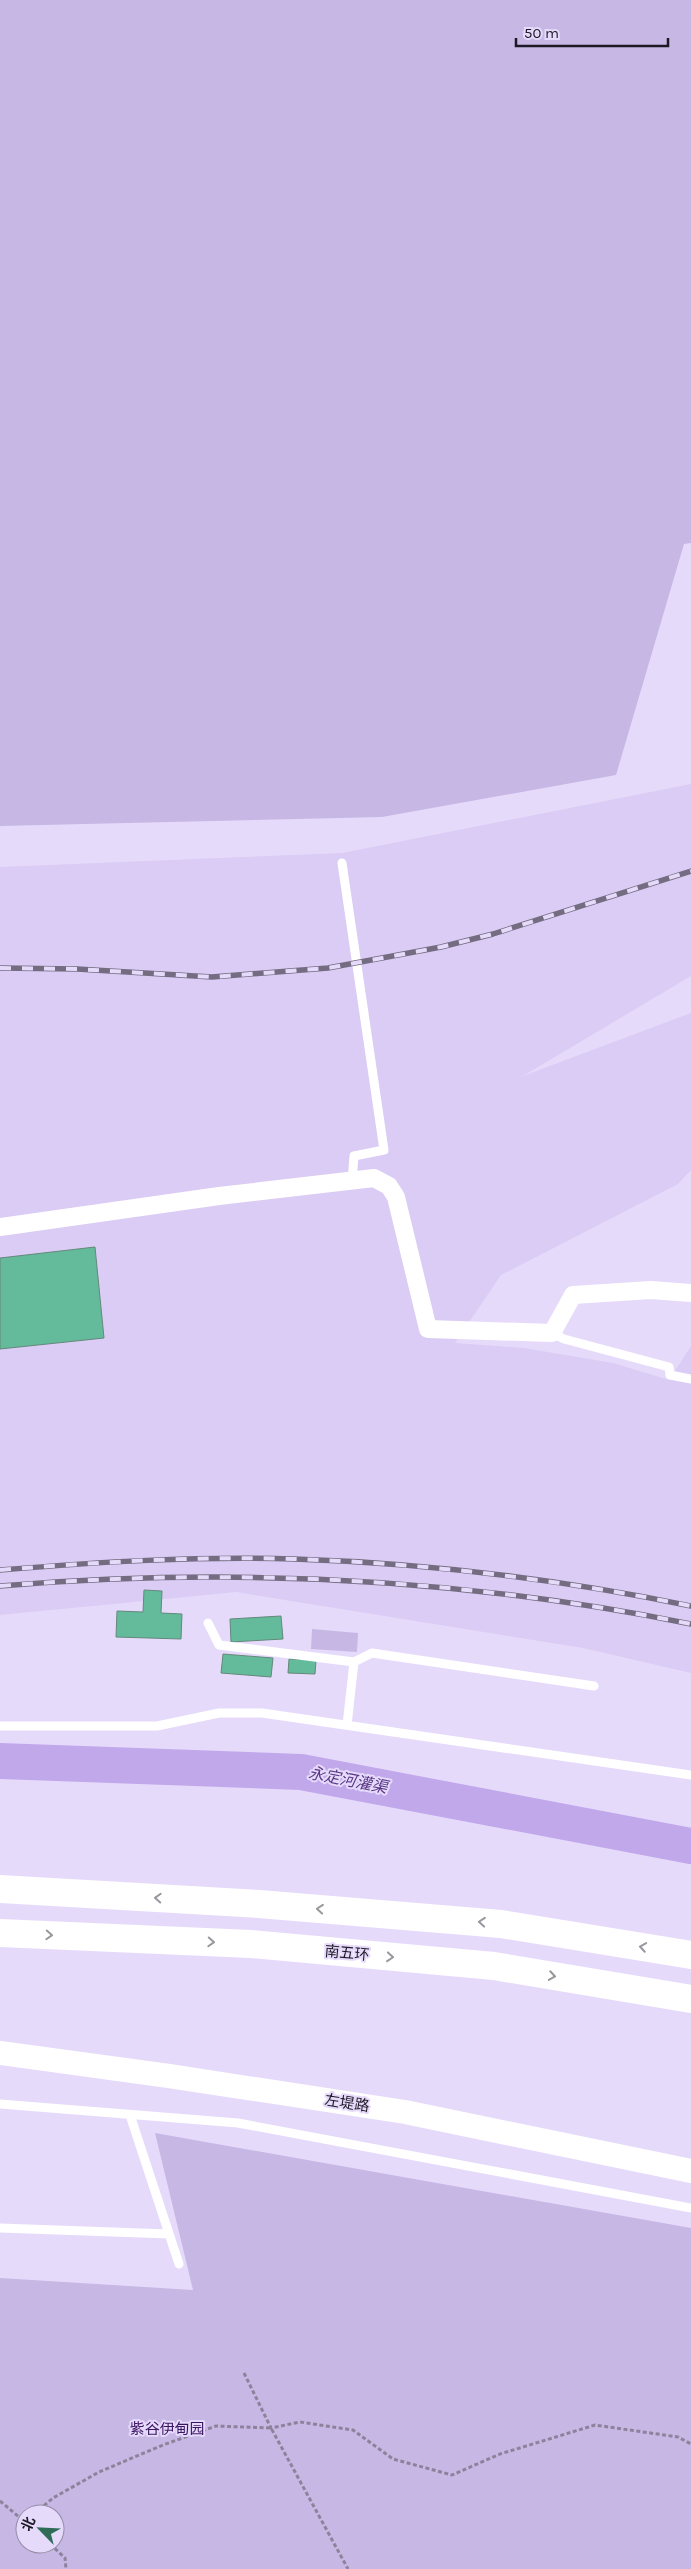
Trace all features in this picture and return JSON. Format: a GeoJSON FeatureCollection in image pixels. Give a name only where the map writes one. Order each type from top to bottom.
{"type":"FeatureCollection","features":[{"type":"Feature","properties":{"kind":"highway"},"geometry":{"type":"LineString","coordinates":[[0,1890],[259,1904],[501,1924],[691,1955]]}},
{"type":"Feature","properties":{"kind":"highway","name":"南五环"},"geometry":{"type":"LineString","coordinates":[[0,1933],[251,1944],[494,1966],[691,1999]]}},
{"type":"Feature","properties":{"kind":"main road","name":"左堤路"},"geometry":{"type":"LineString","coordinates":[[0,2053],[169,2076],[405,2112],[691,2172]]}},
{"type":"Feature","properties":{"kind":"street"},"geometry":{"type":"LineString","coordinates":[[0,1227],[219,1196],[374,1178],[388,1186],[396,1197],[428,1329],[552,1333],[573,1294],[651,1290],[691,1292]]}},
{"type":"Feature","properties":{"kind":"lane"},"geometry":{"type":"LineString","coordinates":[[342,864],[384,1150],[354,1156],[352,1181]]}},
{"type":"Feature","properties":{"kind":"lane"},"geometry":{"type":"LineString","coordinates":[[552,1333],[564,1340],[670,1367],[670,1375],[691,1379]]}},
{"type":"Feature","properties":{"kind":"lane"},"geometry":{"type":"LineString","coordinates":[[208,1623],[219,1645],[354,1662],[372,1653],[594,1686]]}},
{"type":"Feature","properties":{"kind":"lane"},"geometry":{"type":"LineString","coordinates":[[346,1725],[354,1662]]}},
{"type":"Feature","properties":{"kind":"lane"},"geometry":{"type":"LineString","coordinates":[[0,1726],[157,1726],[219,1714],[253,1713],[691,1775]]}},
{"type":"Feature","properties":{"kind":"lane"},"geometry":{"type":"LineString","coordinates":[[0,2104],[238,2123],[691,2208]]}},
{"type":"Feature","properties":{"kind":"lane"},"geometry":{"type":"LineString","coordinates":[[130,2115],[179,2264]]}},
{"type":"Feature","properties":{"kind":"lane"},"geometry":{"type":"LineString","coordinates":[[0,2228],[169,2234]]}},
{"type":"Feature","properties":{"kind":"path"},"geometry":{"type":"LineString","coordinates":[[244,2373],[271,2428],[348,2569]]}},
{"type":"Feature","properties":{"kind":"path"},"geometry":{"type":"LineString","coordinates":[[46,2504],[99,2472],[163,2445],[216,2426],[271,2428],[300,2422],[353,2430],[393,2459],[452,2475],[500,2454],[594,2425],[678,2437],[691,2444]]}},
{"type":"Feature","properties":{"kind":"path"},"geometry":{"type":"LineString","coordinates":[[0,2501],[15,2514]]}},
{"type":"Feature","properties":{"kind":"path"},"geometry":{"type":"LineString","coordinates":[[61,2554],[65,2558],[66,2569]]}},
{"type":"Feature","properties":{"kind":"shaded area"},"geometry":{"type":"Polygon","coordinates":[[[691,784],[691,976],[523,1076],[691,1013],[691,1170],[678,1184],[501,1275],[455,1343],[524,1348],[613,1363],[669,1380],[691,1346],[691,1673],[583,1648],[236,1592],[0,1615],[0,867],[342,853],[691,784]]]}},
{"type":"Feature","properties":{"kind":"green space"},"geometry":{"type":"Polygon","coordinates":[[[0,0],[691,0],[691,543],[684,544],[616,775],[382,817],[0,826],[0,0]]]}},
{"type":"Feature","properties":{"kind":"green space"},"geometry":{"type":"Polygon","coordinates":[[[312,1629],[358,1633],[357,1652],[311,1649],[312,1629]]]}},
{"type":"Feature","properties":{"kind":"green space","name":"紫谷伊甸园"},"geometry":{"type":"Polygon","coordinates":[[[155,2133],[691,2228],[691,2569],[0,2569],[0,2278],[193,2290],[155,2133]]]}},
{"type":"Feature","properties":{"kind":"building"},"geometry":{"type":"Polygon","coordinates":[[[95,1247],[104,1338],[0,1349],[0,1258],[95,1247]]]}},
{"type":"Feature","properties":{"kind":"building"},"geometry":{"type":"Polygon","coordinates":[[[144,1590],[162,1591],[161,1613],[182,1614],[181,1639],[116,1637],[117,1611],[143,1612],[144,1590]]]}},
{"type":"Feature","properties":{"kind":"building"},"geometry":{"type":"Polygon","coordinates":[[[281,1616],[283,1639],[231,1642],[230,1619],[281,1616]]]}},
{"type":"Feature","properties":{"kind":"building"},"geometry":{"type":"Polygon","coordinates":[[[223,1654],[273,1658],[271,1677],[221,1673],[223,1654]]]}},
{"type":"Feature","properties":{"kind":"building"},"geometry":{"type":"Polygon","coordinates":[[[289,1659],[316,1660],[315,1674],[288,1673],[289,1659]]]}},
{"type":"Feature","properties":{"kind":"waterway","name":"永定河灌渠"},"geometry":{"type":"LineString","coordinates":[[0,1761],[301,1772],[691,1846]]}},
{"type":"Feature","properties":{"kind":"railway"},"geometry":{"type":"LineString","coordinates":[[0,968],[77,969],[212,977],[328,968],[441,947],[493,934],[691,871]]}},
{"type":"Feature","properties":{"kind":"railway"},"geometry":{"type":"LineString","coordinates":[[0,1570],[184,1559],[257,1558],[343,1561],[494,1574],[594,1588],[691,1606]]}},
{"type":"Feature","properties":{"kind":"railway"},"geometry":{"type":"LineString","coordinates":[[0,1586],[173,1577],[347,1581],[519,1596],[605,1608],[691,1624]]}}]}
